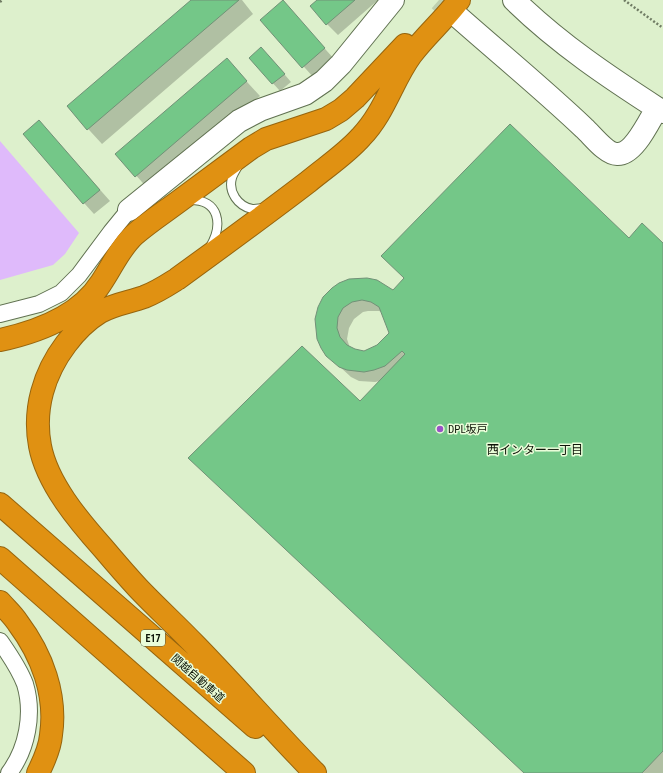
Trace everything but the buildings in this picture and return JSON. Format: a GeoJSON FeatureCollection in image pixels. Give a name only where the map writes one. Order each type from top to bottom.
{"type":"FeatureCollection","features":[{"type":"Feature","properties":{"kind":"highway"},"geometry":{"type":"LineString","coordinates":[[0,340],[21,335],[48,324],[66,315],[80,305],[100,285],[121,250],[132,237],[157,216],[251,148],[266,140],[326,119],[341,110],[454,5]]}},
{"type":"Feature","properties":{"kind":"highway"},"geometry":{"type":"LineString","coordinates":[[315,773],[195,645],[138,588],[79,521],[61,494],[47,467],[40,446],[38,411],[40,395],[56,359],[67,343],[85,324],[100,312],[120,303],[160,291],[274,207],[361,138],[373,124],[381,111],[411,55],[454,5]]}},
{"type":"Feature","properties":{"kind":"highway","name":"関越自動車道"},"geometry":{"type":"LineString","coordinates":[[0,504],[306,773]]}},
{"type":"Feature","properties":{"kind":"highway"},"geometry":{"type":"LineString","coordinates":[[0,558],[244,773]]}},
{"type":"Feature","properties":{"kind":"highway"},"geometry":{"type":"LineString","coordinates":[[0,602],[18,623],[37,654],[46,677],[51,698],[51,736],[45,757],[38,773]]}},
{"type":"Feature","properties":{"kind":"street"},"geometry":{"type":"LineString","coordinates":[[0,314],[39,304],[61,293],[79,276],[110,232],[129,210],[240,121],[260,110],[305,94],[324,81],[341,64],[393,0]]}},
{"type":"Feature","properties":{"kind":"street"},"geometry":{"type":"LineString","coordinates":[[454,5],[610,153],[618,155],[627,152],[660,110],[596,69],[536,21],[514,0]]}},
{"type":"Feature","properties":{"kind":"street"},"geometry":{"type":"LineString","coordinates":[[0,641],[16,665],[24,684],[28,701],[29,722],[24,743],[16,763],[9,773]]}},
{"type":"Feature","properties":{"kind":"lane"},"geometry":{"type":"LineString","coordinates":[[251,148],[232,177],[230,187],[233,196],[241,204],[253,209],[274,207]]}},
{"type":"Feature","properties":{"kind":"lane"},"geometry":{"type":"LineString","coordinates":[[180,200],[198,200],[208,203],[214,209],[218,220],[217,231],[212,244],[202,261]]}},
{"type":"Feature","properties":{"kind":"path"},"geometry":{"type":"LineString","coordinates":[[624,0],[663,28]]}},
{"type":"Feature","properties":{"kind":"shaded area"},"geometry":{"type":"Polygon","coordinates":[[[0,141],[79,233],[65,254],[53,265],[0,280],[0,141]]]}},
{"type":"Feature","properties":{"kind":"tunnel"},"geometry":{"type":"LineString","coordinates":[[439,0],[456,15]]}},
{"type":"Feature","properties":{"kind":"place","name":"DPL坂戸"},"geometry":{"type":"Point","coordinates":[440,429]}},
{"type":"Feature","properties":{"kind":"district","name":"西インター一丁目"},"geometry":{"type":"Point","coordinates":[535,450]}}]}
